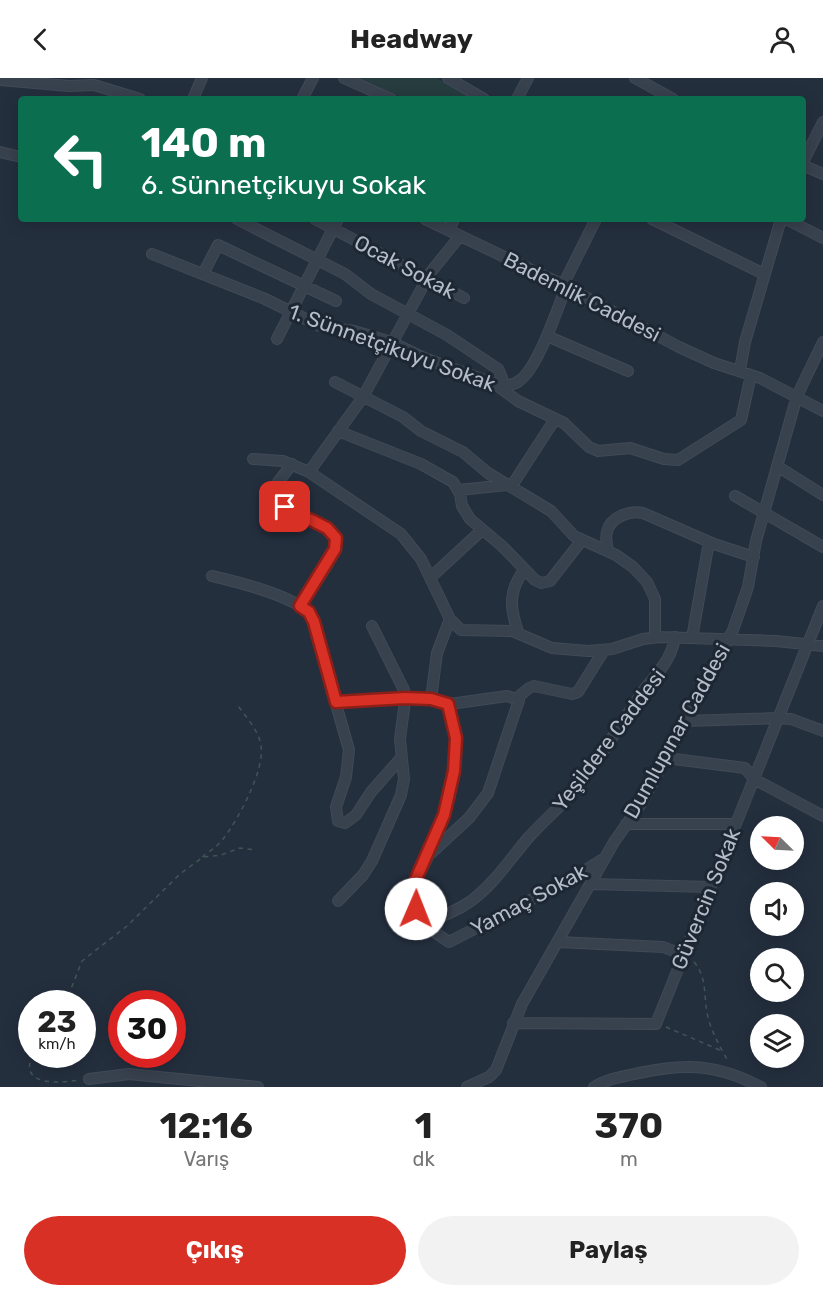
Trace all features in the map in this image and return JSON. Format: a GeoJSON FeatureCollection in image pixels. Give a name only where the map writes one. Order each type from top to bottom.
{"type":"FeatureCollection","features":[{"type":"Feature","properties":{"kind":"street"},"geometry":{"type":"LineString","coordinates":[[194,96],[202,78]]}},
{"type":"Feature","properties":{"kind":"street"},"geometry":{"type":"LineString","coordinates":[[304,96],[313,78]]}},
{"type":"Feature","properties":{"kind":"street"},"geometry":{"type":"LineString","coordinates":[[344,78],[384,96]]}},
{"type":"Feature","properties":{"kind":"street"},"geometry":{"type":"LineString","coordinates":[[448,78],[479,96]]}},
{"type":"Feature","properties":{"kind":"street"},"geometry":{"type":"LineString","coordinates":[[519,96],[528,78]]}},
{"type":"Feature","properties":{"kind":"street"},"geometry":{"type":"LineString","coordinates":[[635,78],[658,95]]}},
{"type":"Feature","properties":{"kind":"street"},"geometry":{"type":"LineString","coordinates":[[0,80],[69,86],[95,82],[132,96]]}},
{"type":"Feature","properties":{"kind":"street"},"geometry":{"type":"LineString","coordinates":[[806,157],[823,122]]}},
{"type":"Feature","properties":{"kind":"street"},"geometry":{"type":"LineString","coordinates":[[0,152],[18,156]]}},
{"type":"Feature","properties":{"kind":"street"},"geometry":{"type":"LineString","coordinates":[[806,167],[823,174]]}},
{"type":"Feature","properties":{"kind":"street"},"geometry":{"type":"LineString","coordinates":[[243,222],[352,278],[370,294],[447,335],[493,364],[501,373],[501,387],[513,384],[525,376],[547,336],[565,286],[595,222]]}},
{"type":"Feature","properties":{"kind":"street","name":"Bademlik Caddesi"},"geometry":{"type":"LineString","coordinates":[[431,222],[565,286],[679,347],[714,363],[740,370],[823,411]]}},
{"type":"Feature","properties":{"kind":"street"},"geometry":{"type":"LineString","coordinates":[[448,230],[452,222]]}},
{"type":"Feature","properties":{"kind":"street"},"geometry":{"type":"LineString","coordinates":[[658,222],[764,274]]}},
{"type":"Feature","properties":{"kind":"street"},"geometry":{"type":"LineString","coordinates":[[740,370],[764,274],[782,222]]}},
{"type":"Feature","properties":{"kind":"street"},"geometry":{"type":"LineString","coordinates":[[789,222],[823,238]]}},
{"type":"Feature","properties":{"kind":"street"},"geometry":{"type":"LineString","coordinates":[[277,339],[336,224]]}},
{"type":"Feature","properties":{"kind":"street","name":"Ocak Sokak"},"geometry":{"type":"LineString","coordinates":[[336,224],[427,279],[464,298]]}},
{"type":"Feature","properties":{"kind":"street"},"geometry":{"type":"LineString","coordinates":[[309,472],[363,397],[427,279],[460,236]]}},
{"type":"Feature","properties":{"kind":"street"},"geometry":{"type":"LineString","coordinates":[[203,274],[218,245],[336,301]]}},
{"type":"Feature","properties":{"kind":"street","name":"1. Sünnetçikuyu Sokak"},"geometry":{"type":"LineString","coordinates":[[152,254],[263,298],[320,326],[354,331],[391,342],[430,360],[501,387],[518,401],[570,428],[594,450],[630,448],[664,459],[678,460],[741,420],[751,375]]}},
{"type":"Feature","properties":{"kind":"street"},"geometry":{"type":"LineString","coordinates":[[547,336],[628,371]]}},
{"type":"Feature","properties":{"kind":"street","name":"Dumlupınar Caddesi"},"geometry":{"type":"LineString","coordinates":[[467,1087],[489,1077],[496,1070],[522,1004],[606,857],[643,801],[729,639],[748,587],[764,513],[796,396],[823,342]]}},
{"type":"Feature","properties":{"kind":"street"},"geometry":{"type":"LineString","coordinates":[[335,382],[403,417],[421,431],[463,452],[488,473],[551,511],[570,534],[608,551],[640,573],[653,591],[656,609],[655,637]]}},
{"type":"Feature","properties":{"kind":"street"},"geometry":{"type":"LineString","coordinates":[[509,486],[555,419]]}},
{"type":"Feature","properties":{"kind":"street"},"geometry":{"type":"LineString","coordinates":[[338,431],[427,467],[453,482],[459,490],[466,513],[524,570],[541,583],[550,581],[582,540]]}},
{"type":"Feature","properties":{"kind":"street"},"geometry":{"type":"LineString","coordinates":[[253,459],[292,464],[309,472],[401,534],[416,551],[450,620],[465,632],[503,630],[518,632],[552,648],[604,650],[655,637],[807,643],[823,646]]}},
{"type":"Feature","properties":{"kind":"street"},"geometry":{"type":"LineString","coordinates":[[292,464],[266,498],[327,528],[334,534],[337,542],[300,606]]}},
{"type":"Feature","properties":{"kind":"street"},"geometry":{"type":"LineString","coordinates":[[777,465],[823,495]]}},
{"type":"Feature","properties":{"kind":"street"},"geometry":{"type":"LineString","coordinates":[[459,490],[509,486]]}},
{"type":"Feature","properties":{"kind":"street"},"geometry":{"type":"LineString","coordinates":[[735,496],[823,547]]}},
{"type":"Feature","properties":{"kind":"street"},"geometry":{"type":"LineString","coordinates":[[608,551],[606,535],[609,527],[612,522],[631,512],[643,513],[709,542],[753,557]]}},
{"type":"Feature","properties":{"kind":"street"},"geometry":{"type":"LineString","coordinates":[[430,578],[482,530]]}},
{"type":"Feature","properties":{"kind":"street"},"geometry":{"type":"LineString","coordinates":[[692,638],[709,542]]}},
{"type":"Feature","properties":{"kind":"street"},"geometry":{"type":"LineString","coordinates":[[518,632],[511,612],[511,595],[524,570]]}},
{"type":"Feature","properties":{"kind":"street"},"geometry":{"type":"LineString","coordinates":[[213,576],[247,584],[309,612],[314,622],[349,750],[346,777],[336,807],[338,821],[345,823],[353,819],[370,792],[401,758]]}},
{"type":"Feature","properties":{"kind":"street","name":"Güvercin Sokak"},"geometry":{"type":"LineString","coordinates":[[656,1024],[823,606]]}},
{"type":"Feature","properties":{"kind":"street"},"geometry":{"type":"LineString","coordinates":[[431,699],[435,660],[450,620]]}},
{"type":"Feature","properties":{"kind":"street"},"geometry":{"type":"LineString","coordinates":[[338,901],[363,876],[378,849],[403,786],[400,739],[405,698],[401,684],[372,626]]}},
{"type":"Feature","properties":{"kind":"street","name":"Yeşildere Caddesi"},"geometry":{"type":"LineString","coordinates":[[422,923],[448,915],[477,896],[560,807],[580,784],[646,687],[666,665],[674,648],[675,637]]}},
{"type":"Feature","properties":{"kind":"street"},"geometry":{"type":"LineString","coordinates":[[336,702],[405,698],[431,699],[448,704],[504,696],[517,698],[534,686],[572,694],[578,692],[604,650]]}},
{"type":"Feature","properties":{"kind":"street"},"geometry":{"type":"LineString","coordinates":[[427,859],[469,818],[488,794],[518,708],[517,698]]}},
{"type":"Feature","properties":{"kind":"street"},"geometry":{"type":"LineString","coordinates":[[422,923],[416,909],[415,887],[418,873],[427,859],[447,805],[454,771],[456,738],[448,704]]}},
{"type":"Feature","properties":{"kind":"street"},"geometry":{"type":"LineString","coordinates":[[685,720],[791,719],[823,732]]}},
{"type":"Feature","properties":{"kind":"street"},"geometry":{"type":"LineString","coordinates":[[666,758],[745,768],[754,779],[823,816]]}},
{"type":"Feature","properties":{"kind":"street"},"geometry":{"type":"LineString","coordinates":[[626,824],[736,824]]}},
{"type":"Feature","properties":{"kind":"street","name":"Yamaç Sokak"},"geometry":{"type":"LineString","coordinates":[[422,923],[449,942],[571,879],[606,857]]}},
{"type":"Feature","properties":{"kind":"street"},"geometry":{"type":"LineString","coordinates":[[591,884],[711,887]]}},
{"type":"Feature","properties":{"kind":"street"},"geometry":{"type":"LineString","coordinates":[[558,942],[663,947],[684,955]]}},
{"type":"Feature","properties":{"kind":"street"},"geometry":{"type":"LineString","coordinates":[[513,1023],[656,1024]]}},
{"type":"Feature","properties":{"kind":"street"},"geometry":{"type":"LineString","coordinates":[[594,1087],[632,1074],[682,1065],[708,1067],[735,1075],[761,1087]]}},
{"type":"Feature","properties":{"kind":"street"},"geometry":{"type":"LineString","coordinates":[[89,1079],[129,1074],[258,1087]]}},
{"type":"Feature","properties":{"kind":"path"},"geometry":{"type":"LineString","coordinates":[[70,990],[82,960],[118,934],[171,882],[218,845],[230,829],[260,766],[262,752],[260,739],[236,703]]}},
{"type":"Feature","properties":{"kind":"path"},"geometry":{"type":"LineString","coordinates":[[199,860],[226,854],[240,848],[256,850]]}},
{"type":"Feature","properties":{"kind":"path"},"geometry":{"type":"LineString","coordinates":[[684,955],[696,964],[703,977],[708,1016],[735,1075]]}},
{"type":"Feature","properties":{"kind":"path"},"geometry":{"type":"LineString","coordinates":[[656,1024],[682,1032],[723,1051]]}},
{"type":"Feature","properties":{"kind":"path"},"geometry":{"type":"LineString","coordinates":[[30,1068],[31,1073],[41,1082],[54,1084],[89,1079]]}},
{"type":"Feature","properties":{"kind":"green space"},"geometry":{"type":"Polygon","coordinates":[[[359,78],[437,78],[469,96],[399,96],[359,78]]]}},
{"type":"Feature","properties":{"kind":"route"},"geometry":{"type":"LineString","coordinates":[[285,507],[332,531],[336,538],[335,549],[300,606],[309,612],[314,622],[336,702],[405,698],[431,699],[448,704],[456,738],[454,771],[444,815],[427,859],[416,879],[414,896],[416,909]]}}]}
